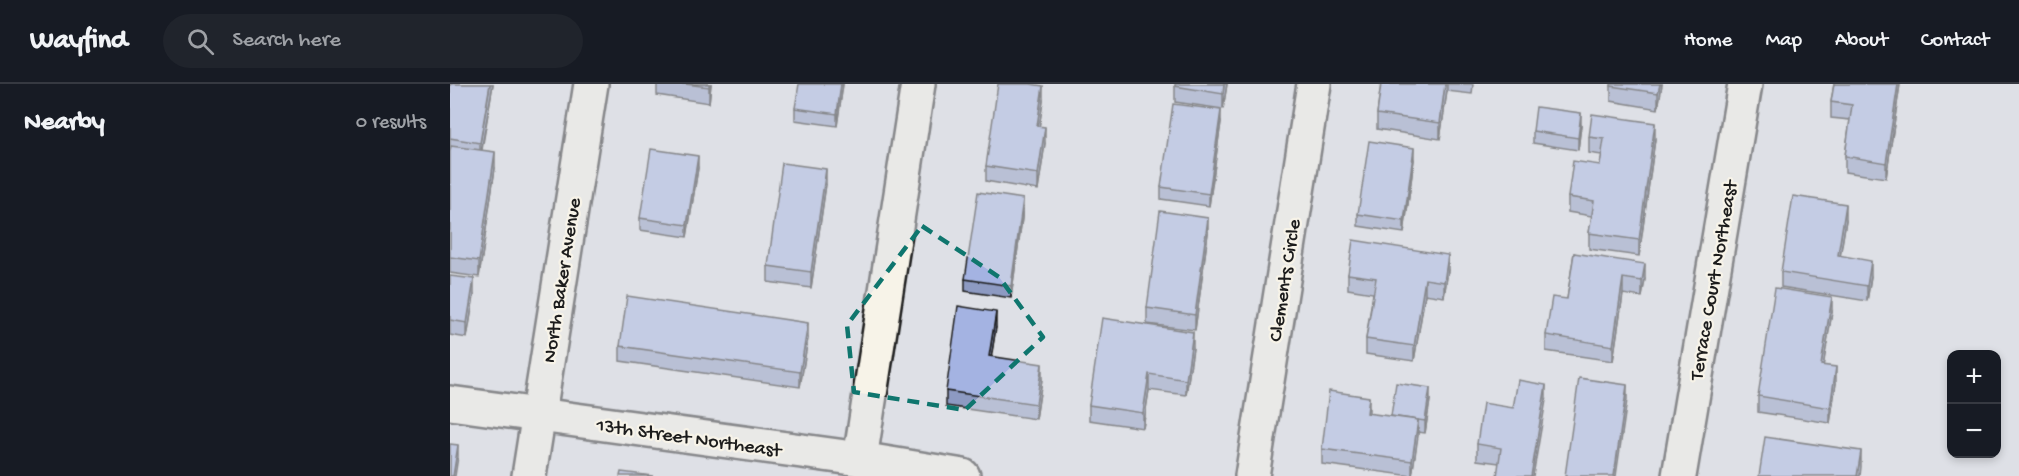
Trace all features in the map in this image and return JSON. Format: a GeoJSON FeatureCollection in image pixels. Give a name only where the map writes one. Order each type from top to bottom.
{"type":"FeatureCollection","features":[{"type":"Feature","properties":{"kind":"street","name":"North Baker Avenue"},"geometry":{"type":"LineString","coordinates":[[529,476],[591,84]]}},
{"type":"Feature","properties":{"kind":"street"},"geometry":{"type":"LineString","coordinates":[[860,459],[918,84]]}},
{"type":"Feature","properties":{"kind":"street","name":"Clements Circle"},"geometry":{"type":"LineString","coordinates":[[1252,476],[1314,84]]}},
{"type":"Feature","properties":{"kind":"street","name":"Terrace Court Northeast"},"geometry":{"type":"LineString","coordinates":[[1679,476],[1745,84]]}},
{"type":"Feature","properties":{"kind":"street","name":"13th Street Northeast"},"geometry":{"type":"LineString","coordinates":[[450,403],[860,459],[963,476]]}},
{"type":"Feature","properties":{"kind":"highlighted area"},"geometry":{"type":"Polygon","coordinates":[[[922,226],[999,277],[1043,337],[965,410],[854,392],[847,325],[922,226]]]}},
{"type":"Feature","properties":{"kind":"building"},"geometry":{"type":"Polygon","coordinates":[[[450,84],[490,84],[480,143],[450,138],[450,84]]]}},
{"type":"Feature","properties":{"kind":"building"},"geometry":{"type":"Polygon","coordinates":[[[685,84],[709,84],[709,87],[685,84]]]}},
{"type":"Feature","properties":{"kind":"building"},"geometry":{"type":"Polygon","coordinates":[[[799,84],[841,84],[837,114],[795,108],[799,84]]]}},
{"type":"Feature","properties":{"kind":"building"},"geometry":{"type":"Polygon","coordinates":[[[998,84],[1043,86],[1037,126],[1045,127],[1038,174],[986,166],[998,84]]]}},
{"type":"Feature","properties":{"kind":"building"},"geometry":{"type":"Polygon","coordinates":[[[1175,84],[1224,84],[1223,94],[1175,86],[1175,84]]]}},
{"type":"Feature","properties":{"kind":"building"},"geometry":{"type":"Polygon","coordinates":[[[1381,84],[1445,84],[1440,123],[1377,114],[1381,84]]]}},
{"type":"Feature","properties":{"kind":"building"},"geometry":{"type":"Polygon","coordinates":[[[1611,84],[1660,84],[1658,93],[1611,86],[1611,84]]]}},
{"type":"Feature","properties":{"kind":"building"},"geometry":{"type":"Polygon","coordinates":[[[1834,84],[1898,84],[1886,163],[1845,156],[1852,105],[1831,102],[1834,84]]]}},
{"type":"Feature","properties":{"kind":"building"},"geometry":{"type":"Polygon","coordinates":[[[1173,104],[1221,110],[1209,194],[1161,187],[1173,104]]]}},
{"type":"Feature","properties":{"kind":"building"},"geometry":{"type":"Polygon","coordinates":[[[1536,107],[1581,113],[1578,138],[1533,131],[1536,107]]]}},
{"type":"Feature","properties":{"kind":"building"},"geometry":{"type":"Polygon","coordinates":[[[1592,114],[1655,123],[1639,240],[1589,233],[1594,201],[1568,197],[1573,161],[1600,165],[1604,139],[1589,137],[1592,114]]]}},
{"type":"Feature","properties":{"kind":"building"},"geometry":{"type":"Polygon","coordinates":[[[1369,141],[1414,148],[1404,221],[1358,214],[1369,141]]]}},
{"type":"Feature","properties":{"kind":"building"},"geometry":{"type":"Polygon","coordinates":[[[451,146],[495,152],[479,261],[450,257],[451,146]]]}},
{"type":"Feature","properties":{"kind":"building"},"geometry":{"type":"Polygon","coordinates":[[[651,149],[698,156],[687,225],[640,218],[651,149]]]}},
{"type":"Feature","properties":{"kind":"building"},"geometry":{"type":"Polygon","coordinates":[[[782,163],[826,169],[811,272],[768,266],[782,163]]]}},
{"type":"Feature","properties":{"kind":"building"},"geometry":{"type":"Polygon","coordinates":[[[978,192],[1023,199],[1011,286],[965,279],[978,192]]]}},
{"type":"Feature","properties":{"kind":"building"},"geometry":{"type":"Polygon","coordinates":[[[1793,196],[1846,204],[1838,255],[1871,261],[1867,286],[1781,272],[1793,196]]]}},
{"type":"Feature","properties":{"kind":"building"},"geometry":{"type":"Polygon","coordinates":[[[1160,211],[1208,218],[1195,315],[1147,308],[1160,211]]]}},
{"type":"Feature","properties":{"kind":"building"},"geometry":{"type":"Polygon","coordinates":[[[1353,240],[1448,255],[1444,282],[1425,279],[1414,346],[1366,339],[1376,278],[1348,274],[1353,240]]]}},
{"type":"Feature","properties":{"kind":"building"},"geometry":{"type":"Polygon","coordinates":[[[1574,253],[1645,264],[1642,281],[1623,278],[1613,346],[1546,335],[1552,297],[1567,299],[1574,253]]]}},
{"type":"Feature","properties":{"kind":"building"},"geometry":{"type":"Polygon","coordinates":[[[450,276],[474,279],[467,323],[450,320],[450,276]]]}},
{"type":"Feature","properties":{"kind":"building"},"geometry":{"type":"Polygon","coordinates":[[[1775,288],[1832,297],[1821,365],[1836,367],[1830,408],[1758,396],[1775,288]]]}},
{"type":"Feature","properties":{"kind":"building"},"geometry":{"type":"Polygon","coordinates":[[[627,296],[808,323],[800,372],[620,346],[627,296]]]}},
{"type":"Feature","properties":{"kind":"building"},"geometry":{"type":"Polygon","coordinates":[[[958,306],[996,312],[989,356],[1042,364],[1036,404],[946,391],[958,306]]]}},
{"type":"Feature","properties":{"kind":"building"},"geometry":{"type":"Polygon","coordinates":[[[1102,318],[1193,332],[1186,380],[1149,374],[1143,413],[1089,405],[1102,318]]]}},
{"type":"Feature","properties":{"kind":"building"},"geometry":{"type":"Polygon","coordinates":[[[1579,378],[1627,385],[1614,476],[1565,476],[1579,378]]]}},
{"type":"Feature","properties":{"kind":"building"},"geometry":{"type":"Polygon","coordinates":[[[1518,380],[1546,385],[1531,476],[1497,476],[1501,448],[1477,444],[1483,403],[1513,408],[1518,380]]]}},
{"type":"Feature","properties":{"kind":"building"},"geometry":{"type":"Polygon","coordinates":[[[1396,383],[1430,388],[1425,421],[1391,416],[1396,383]]]}},
{"type":"Feature","properties":{"kind":"building"},"geometry":{"type":"Polygon","coordinates":[[[1329,391],[1369,397],[1367,413],[1418,420],[1412,461],[1322,449],[1329,391]]]}},
{"type":"Feature","properties":{"kind":"building"},"geometry":{"type":"Polygon","coordinates":[[[1765,437],[1861,451],[1857,476],[1759,476],[1765,437]]]}},
{"type":"Feature","properties":{"kind":"building"},"geometry":{"type":"Polygon","coordinates":[[[450,444],[458,445],[453,476],[450,476],[450,444]]]}},
{"type":"Feature","properties":{"kind":"building"},"geometry":{"type":"Polygon","coordinates":[[[621,472],[653,476],[620,476],[621,472]]]}}]}
